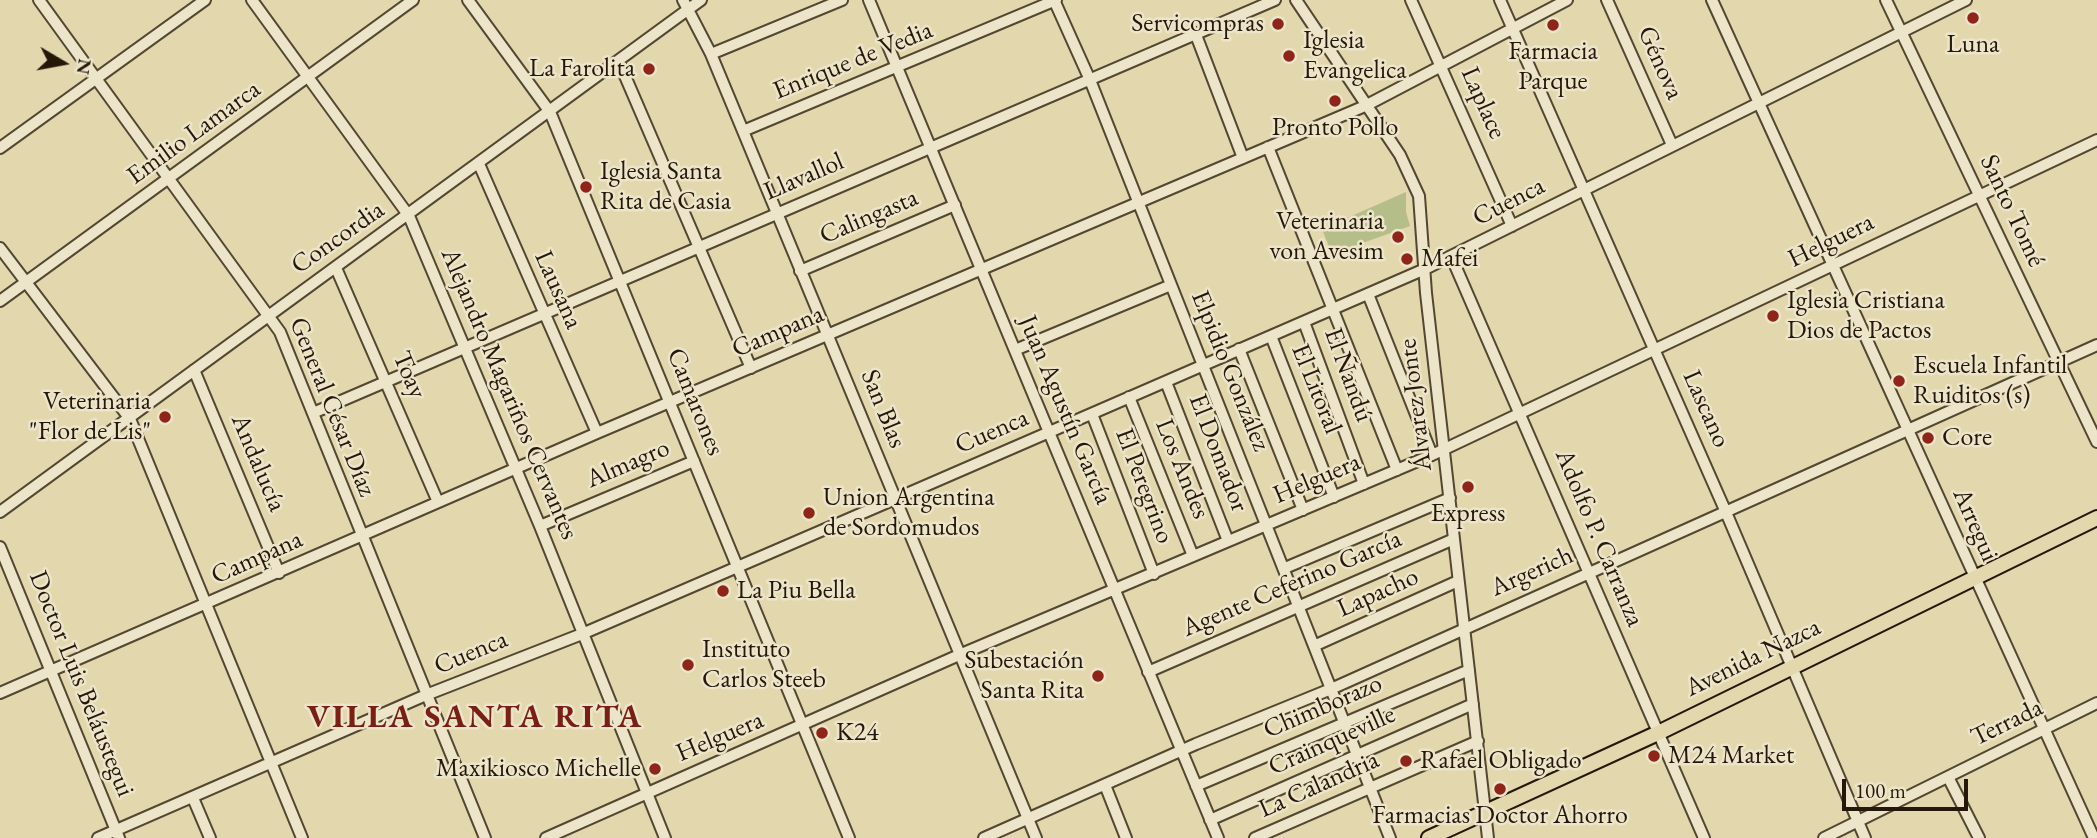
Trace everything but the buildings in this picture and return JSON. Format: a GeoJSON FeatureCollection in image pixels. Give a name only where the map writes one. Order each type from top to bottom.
{"type":"FeatureCollection","features":[{"type":"Feature","properties":{"kind":"main road","name":"Avenida Nazca"},"geometry":{"type":"LineString","coordinates":[[1429,838],[1658,733],[2097,518]]}},
{"type":"Feature","properties":{"kind":"street","name":"General César Díaz"},"geometry":{"type":"LineString","coordinates":[[39,0],[279,332],[485,838]]}},
{"type":"Feature","properties":{"kind":"street"},"geometry":{"type":"LineString","coordinates":[[0,148],[205,0]]}},
{"type":"Feature","properties":{"kind":"street","name":"Alejandro Magariños Cervantes"},"geometry":{"type":"LineString","coordinates":[[252,0],[410,216],[540,526],[665,838]]}},
{"type":"Feature","properties":{"kind":"street","name":"Emilio Lamarca"},"geometry":{"type":"LineString","coordinates":[[0,301],[413,0]]}},
{"type":"Feature","properties":{"kind":"street","name":"Camarones"},"geometry":{"type":"LineString","coordinates":[[468,0],[550,111],[849,838]]}},
{"type":"Feature","properties":{"kind":"street","name":"Concordia"},"geometry":{"type":"LineString","coordinates":[[0,512],[619,62],[686,4],[701,0]]}},
{"type":"Feature","properties":{"kind":"street"},"geometry":{"type":"LineString","coordinates":[[711,54],[842,0]]}},
{"type":"Feature","properties":{"kind":"street","name":"Juan Agustín García"},"geometry":{"type":"LineString","coordinates":[[869,0],[1218,838]]}},
{"type":"Feature","properties":{"kind":"street","name":"Enrique de Vedia"},"geometry":{"type":"LineString","coordinates":[[743,131],[1055,0]]}},
{"type":"Feature","properties":{"kind":"street","name":"Elpidio González"},"geometry":{"type":"LineString","coordinates":[[1055,0],[1090,80],[1316,645],[1355,755],[1390,838]]}},
{"type":"Feature","properties":{"kind":"street","name":"Llavallol"},"geometry":{"type":"LineString","coordinates":[[313,413],[1275,0]]}},
{"type":"Feature","properties":{"kind":"street","name":"Álvarez Jonte"},"geometry":{"type":"LineString","coordinates":[[1296,0],[1399,155],[1417,187],[1488,838]]}},
{"type":"Feature","properties":{"kind":"street","name":"Laplace"},"geometry":{"type":"LineString","coordinates":[[1411,0],[1512,226]]}},
{"type":"Feature","properties":{"kind":"street","name":"Lascano"},"geometry":{"type":"LineString","coordinates":[[1500,0],[1726,510],[1866,838]]}},
{"type":"Feature","properties":{"kind":"street","name":"Campana"},"geometry":{"type":"LineString","coordinates":[[0,693],[597,433],[1365,106],[1567,0]]}},
{"type":"Feature","properties":{"kind":"street","name":"Génova"},"geometry":{"type":"LineString","coordinates":[[1607,0],[1672,145]]}},
{"type":"Feature","properties":{"kind":"street","name":"Arregui"},"geometry":{"type":"LineString","coordinates":[[1712,0],[2094,838]]}},
{"type":"Feature","properties":{"kind":"street","name":"Santo Tomé"},"geometry":{"type":"LineString","coordinates":[[1886,0],[2097,442]]}},
{"type":"Feature","properties":{"kind":"street","name":"Cuenca"},"geometry":{"type":"LineString","coordinates":[[98,838],[118,834],[193,797],[426,695],[582,634],[1425,269],[1966,0]]}},
{"type":"Feature","properties":{"kind":"street","name":"San Blas"},"geometry":{"type":"LineString","coordinates":[[686,4],[711,54],[1036,838]]}},
{"type":"Feature","properties":{"kind":"street"},"geometry":{"type":"LineString","coordinates":[[1196,35],[1244,158]]}},
{"type":"Feature","properties":{"kind":"street"},"geometry":{"type":"LineString","coordinates":[[619,62],[751,368]]}},
{"type":"Feature","properties":{"kind":"street","name":"Helguera"},"geometry":{"type":"LineString","coordinates":[[546,838],[959,655],[1116,591],[1432,455],[2097,140]]}},
{"type":"Feature","properties":{"kind":"street"},"geometry":{"type":"LineString","coordinates":[[1268,147],[1397,470]]}},
{"type":"Feature","properties":{"kind":"street","name":"Lausana"},"geometry":{"type":"LineString","coordinates":[[479,164],[597,433]]}},
{"type":"Feature","properties":{"kind":"street","name":"Calingasta"},"geometry":{"type":"LineString","coordinates":[[800,271],[955,205]]}},
{"type":"Feature","properties":{"kind":"street"},"geometry":{"type":"LineString","coordinates":[[0,247],[24,283],[130,419],[302,838]]}},
{"type":"Feature","properties":{"kind":"street","name":"Adolfo P. Carranza"},"geometry":{"type":"LineString","coordinates":[[1451,256],[1704,838]]}},
{"type":"Feature","properties":{"kind":"street","name":"Toay"},"geometry":{"type":"LineString","coordinates":[[336,268],[438,502]]}},
{"type":"Feature","properties":{"kind":"street"},"geometry":{"type":"LineString","coordinates":[[1015,350],[1171,285]]}},
{"type":"Feature","properties":{"kind":"street"},"geometry":{"type":"LineString","coordinates":[[1368,294],[1432,455]]}},
{"type":"Feature","properties":{"kind":"street","name":"El Ñandú"},"geometry":{"type":"LineString","coordinates":[[1304,322],[1364,484]]}},
{"type":"Feature","properties":{"kind":"street","name":"El Litoral"},"geometry":{"type":"LineString","coordinates":[[1271,336],[1334,497]]}},
{"type":"Feature","properties":{"kind":"street","name":"Argerich"},"geometry":{"type":"LineString","coordinates":[[984,838],[1181,751],[1331,689],[1463,627],[2097,345]]}},
{"type":"Feature","properties":{"kind":"street"},"geometry":{"type":"LineString","coordinates":[[1239,349],[1303,510]]}},
{"type":"Feature","properties":{"kind":"street","name":"Andalucía"},"geometry":{"type":"LineString","coordinates":[[194,370],[279,573]]}},
{"type":"Feature","properties":{"kind":"street","name":"El Domador"},"geometry":{"type":"LineString","coordinates":[[1166,382],[1228,541]]}},
{"type":"Feature","properties":{"kind":"street","name":"Los Andes"},"geometry":{"type":"LineString","coordinates":[[1129,397],[1193,556]]}},
{"type":"Feature","properties":{"kind":"street","name":"El Peregrino"},"geometry":{"type":"LineString","coordinates":[[1092,414],[1154,574]]}},
{"type":"Feature","properties":{"kind":"street","name":"Almagro"},"geometry":{"type":"LineString","coordinates":[[540,526],[694,461]]}},
{"type":"Feature","properties":{"kind":"street"},"geometry":{"type":"LineString","coordinates":[[1285,568],[1450,498]]}},
{"type":"Feature","properties":{"kind":"street","name":"Agente Ceferino García"},"geometry":{"type":"LineString","coordinates":[[1148,671],[1454,539]]}},
{"type":"Feature","properties":{"kind":"street","name":"Doctor Luis Beláustegui"},"geometry":{"type":"LineString","coordinates":[[0,547],[118,834]]}},
{"type":"Feature","properties":{"kind":"street","name":"Lapacho"},"geometry":{"type":"LineString","coordinates":[[1316,645],[1458,581]]}},
{"type":"Feature","properties":{"kind":"street","name":"Chimborazo"},"geometry":{"type":"LineString","coordinates":[[1196,786],[1469,670]]}},
{"type":"Feature","properties":{"kind":"street","name":"Terrada"},"geometry":{"type":"LineString","coordinates":[[1824,838],[2097,703]]}},
{"type":"Feature","properties":{"kind":"street","name":"Crainqueville"},"geometry":{"type":"LineString","coordinates":[[1210,820],[1473,704]]}},
{"type":"Feature","properties":{"kind":"street","name":"La Calandria"},"geometry":{"type":"LineString","coordinates":[[1255,838],[1478,741]]}},
{"type":"Feature","properties":{"kind":"street"},"geometry":{"type":"LineString","coordinates":[[1948,777],[1979,838]]}},
{"type":"Feature","properties":{"kind":"street"},"geometry":{"type":"LineString","coordinates":[[1105,785],[1126,838]]}},
{"type":"Feature","properties":{"kind":"street"},"geometry":{"type":"LineString","coordinates":[[193,797],[209,838]]}},
{"type":"Feature","properties":{"kind":"green space"},"geometry":{"type":"Polygon","coordinates":[[[1406,192],[1406,212],[1410,226],[1332,254],[1322,229],[1406,192]]]}},
{"type":"Feature","properties":{"kind":"place","name":"Luna"},"geometry":{"type":"Point","coordinates":[1973,18]}},
{"type":"Feature","properties":{"kind":"place","name":"Servicompras"},"geometry":{"type":"Point","coordinates":[1278,24]}},
{"type":"Feature","properties":{"kind":"place","name":"Farmacia Parque"},"geometry":{"type":"Point","coordinates":[1553,25]}},
{"type":"Feature","properties":{"kind":"place","name":"Iglesia Evangelica"},"geometry":{"type":"Point","coordinates":[1289,56]}},
{"type":"Feature","properties":{"kind":"place","name":"La Farolita"},"geometry":{"type":"Point","coordinates":[649,69]}},
{"type":"Feature","properties":{"kind":"place","name":"Pronto Pollo"},"geometry":{"type":"Point","coordinates":[1335,101]}},
{"type":"Feature","properties":{"kind":"place","name":"Iglesia Santa Rita de Casia"},"geometry":{"type":"Point","coordinates":[586,187]}},
{"type":"Feature","properties":{"kind":"place","name":"Veterinaria von Avesim"},"geometry":{"type":"Point","coordinates":[1398,237]}},
{"type":"Feature","properties":{"kind":"place","name":"Mafei"},"geometry":{"type":"Point","coordinates":[1407,259]}},
{"type":"Feature","properties":{"kind":"place","name":"Iglesia Cristiana Dios de Pactos"},"geometry":{"type":"Point","coordinates":[1773,316]}},
{"type":"Feature","properties":{"kind":"place","name":"Escuela Infantil Ruiditos (s)"},"geometry":{"type":"Point","coordinates":[1899,381]}},
{"type":"Feature","properties":{"kind":"place","name":"Veterinaria \"Flor de Lis\""},"geometry":{"type":"Point","coordinates":[165,417]}},
{"type":"Feature","properties":{"kind":"place","name":"Core"},"geometry":{"type":"Point","coordinates":[1928,438]}},
{"type":"Feature","properties":{"kind":"place","name":"Express"},"geometry":{"type":"Point","coordinates":[1468,487]}},
{"type":"Feature","properties":{"kind":"place","name":"Union Argentina de Sordomudos"},"geometry":{"type":"Point","coordinates":[809,513]}},
{"type":"Feature","properties":{"kind":"place","name":"La Piu Bella"},"geometry":{"type":"Point","coordinates":[723,591]}},
{"type":"Feature","properties":{"kind":"place","name":"Instituto Carlos Steeb"},"geometry":{"type":"Point","coordinates":[688,665]}},
{"type":"Feature","properties":{"kind":"place","name":"Subestación Santa Rita"},"geometry":{"type":"Point","coordinates":[1098,676]}},
{"type":"Feature","properties":{"kind":"place","name":"K24"},"geometry":{"type":"Point","coordinates":[822,733]}},
{"type":"Feature","properties":{"kind":"place","name":"M24 Market"},"geometry":{"type":"Point","coordinates":[1654,756]}},
{"type":"Feature","properties":{"kind":"place","name":"Rafael Obligado"},"geometry":{"type":"Point","coordinates":[1406,761]}},
{"type":"Feature","properties":{"kind":"place","name":"Maxikiosco Michelle"},"geometry":{"type":"Point","coordinates":[655,769]}},
{"type":"Feature","properties":{"kind":"place","name":"Farmacias Doctor Ahorro"},"geometry":{"type":"Point","coordinates":[1500,789]}},
{"type":"Feature","properties":{"kind":"district","name":"VILLA SANTA RITA"},"geometry":{"type":"Point","coordinates":[475,718]}}]}
